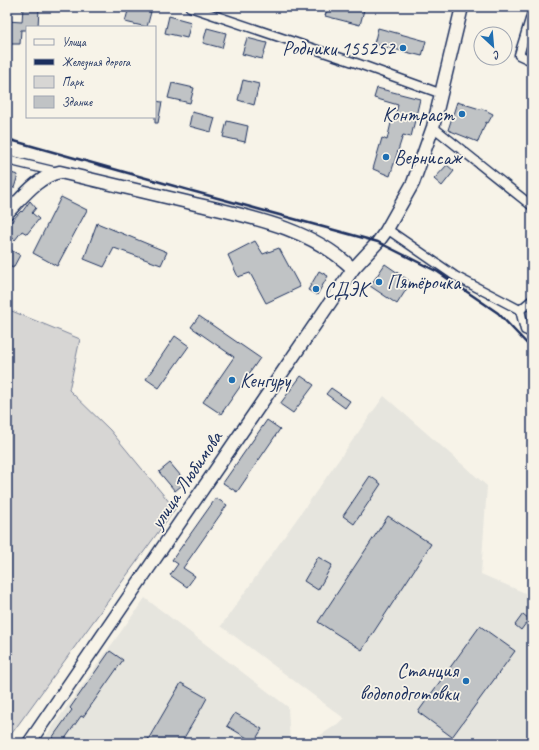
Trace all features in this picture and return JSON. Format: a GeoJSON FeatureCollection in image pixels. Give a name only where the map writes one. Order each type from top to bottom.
{"type":"FeatureCollection","features":[{"type":"Feature","properties":{"kind":"main road","name":"улица Любимова"},"geometry":{"type":"LineString","coordinates":[[29,743],[353,270],[378,242],[387,229],[413,183],[433,127],[462,7]]}},
{"type":"Feature","properties":{"kind":"main road"},"geometry":{"type":"LineString","coordinates":[[7,213],[36,184],[53,174],[60,172],[276,224],[316,241],[353,270]]}},
{"type":"Feature","properties":{"kind":"street"},"geometry":{"type":"LineString","coordinates":[[190,7],[359,64],[442,94]]}},
{"type":"Feature","properties":{"kind":"street"},"geometry":{"type":"LineString","coordinates":[[532,13],[519,55],[532,60]]}},
{"type":"Feature","properties":{"kind":"street"},"geometry":{"type":"LineString","coordinates":[[433,127],[532,206]]}},
{"type":"Feature","properties":{"kind":"street"},"geometry":{"type":"LineString","coordinates":[[7,160],[60,172]]}},
{"type":"Feature","properties":{"kind":"street"},"geometry":{"type":"LineString","coordinates":[[387,229],[455,276],[520,310],[525,330],[532,334]]}},
{"type":"Feature","properties":{"kind":"street"},"geometry":{"type":"LineString","coordinates":[[520,310],[532,300]]}},
{"type":"Feature","properties":{"kind":"shaded area"},"geometry":{"type":"Polygon","coordinates":[[[384,396],[487,486],[481,574],[532,596],[532,743],[309,743],[345,719],[221,626],[384,396]]]}},
{"type":"Feature","properties":{"kind":"shaded area"},"geometry":{"type":"Polygon","coordinates":[[[145,598],[288,707],[290,743],[41,743],[145,598]]]}},
{"type":"Feature","properties":{"kind":"green space"},"geometry":{"type":"Polygon","coordinates":[[[7,309],[80,339],[69,390],[110,430],[175,509],[7,740],[7,309]]]}},
{"type":"Feature","properties":{"kind":"building"},"geometry":{"type":"Polygon","coordinates":[[[23,7],[39,8],[38,26],[26,26],[26,30],[21,30],[20,44],[7,44],[7,21],[22,22],[23,7]]]}},
{"type":"Feature","properties":{"kind":"building"},"geometry":{"type":"Polygon","coordinates":[[[129,7],[151,12],[147,26],[125,22],[129,7]]]}},
{"type":"Feature","properties":{"kind":"building"},"geometry":{"type":"Polygon","coordinates":[[[328,7],[352,7],[364,10],[360,25],[325,16],[328,7]]]}},
{"type":"Feature","properties":{"kind":"building"},"geometry":{"type":"Polygon","coordinates":[[[169,16],[191,22],[187,38],[165,33],[169,16]]]}},
{"type":"Feature","properties":{"kind":"building"},"geometry":{"type":"Polygon","coordinates":[[[207,28],[226,33],[222,48],[203,43],[207,28]]]}},
{"type":"Feature","properties":{"kind":"building"},"geometry":{"type":"Polygon","coordinates":[[[378,28],[426,41],[422,56],[374,44],[378,28]]]}},
{"type":"Feature","properties":{"kind":"building"},"geometry":{"type":"Polygon","coordinates":[[[247,38],[267,43],[262,59],[242,54],[247,38]]]}},
{"type":"Feature","properties":{"kind":"building"},"geometry":{"type":"Polygon","coordinates":[[[243,80],[259,84],[254,105],[238,100],[243,80]]]}},
{"type":"Feature","properties":{"kind":"building"},"geometry":{"type":"Polygon","coordinates":[[[172,83],[194,88],[190,103],[168,98],[172,83]]]}},
{"type":"Feature","properties":{"kind":"building"},"geometry":{"type":"Polygon","coordinates":[[[377,88],[420,99],[411,137],[403,135],[390,176],[373,169],[382,138],[387,140],[391,123],[393,123],[398,105],[374,98],[377,88]]]}},
{"type":"Feature","properties":{"kind":"building"},"geometry":{"type":"Polygon","coordinates":[[[156,101],[162,102],[158,123],[155,123],[156,101]]]}},
{"type":"Feature","properties":{"kind":"building"},"geometry":{"type":"Polygon","coordinates":[[[457,102],[480,109],[481,108],[493,114],[488,123],[486,122],[478,142],[448,130],[457,102]]]}},
{"type":"Feature","properties":{"kind":"building"},"geometry":{"type":"Polygon","coordinates":[[[192,112],[215,118],[211,132],[189,126],[192,112]]]}},
{"type":"Feature","properties":{"kind":"building"},"geometry":{"type":"Polygon","coordinates":[[[227,121],[248,126],[245,142],[223,137],[227,121]]]}},
{"type":"Feature","properties":{"kind":"building"},"geometry":{"type":"Polygon","coordinates":[[[447,165],[454,171],[442,186],[434,179],[447,165]]]}},
{"type":"Feature","properties":{"kind":"building"},"geometry":{"type":"Polygon","coordinates":[[[7,172],[18,175],[14,188],[7,187],[7,172]]]}},
{"type":"Feature","properties":{"kind":"building"},"geometry":{"type":"Polygon","coordinates":[[[61,197],[87,210],[57,266],[33,253],[61,197]]]}},
{"type":"Feature","properties":{"kind":"building"},"geometry":{"type":"Polygon","coordinates":[[[30,201],[36,208],[32,213],[39,219],[27,234],[22,231],[15,240],[7,233],[7,226],[21,211],[22,212],[30,201]]]}},
{"type":"Feature","properties":{"kind":"building"},"geometry":{"type":"Polygon","coordinates":[[[97,223],[167,252],[161,265],[114,248],[104,267],[84,259],[97,223]]]}},
{"type":"Feature","properties":{"kind":"building"},"geometry":{"type":"Polygon","coordinates":[[[255,241],[263,254],[279,248],[300,287],[266,303],[250,273],[238,277],[228,255],[255,241]]]}},
{"type":"Feature","properties":{"kind":"building"},"geometry":{"type":"Polygon","coordinates":[[[7,248],[20,255],[13,268],[7,265],[7,248]]]}},
{"type":"Feature","properties":{"kind":"building"},"geometry":{"type":"Polygon","coordinates":[[[385,264],[411,282],[397,304],[370,286],[385,264]]]}},
{"type":"Feature","properties":{"kind":"building"},"geometry":{"type":"Polygon","coordinates":[[[319,271],[328,276],[317,295],[308,290],[319,271]]]}},
{"type":"Feature","properties":{"kind":"building","name":"Кенгуру"},"geometry":{"type":"Polygon","coordinates":[[[199,316],[260,358],[221,414],[203,402],[234,357],[191,327],[199,316]]]}},
{"type":"Feature","properties":{"kind":"building"},"geometry":{"type":"Polygon","coordinates":[[[175,336],[189,346],[159,388],[146,379],[175,336]]]}},
{"type":"Feature","properties":{"kind":"building"},"geometry":{"type":"Polygon","coordinates":[[[301,376],[314,385],[293,413],[280,404],[301,376]]]}},
{"type":"Feature","properties":{"kind":"building"},"geometry":{"type":"Polygon","coordinates":[[[331,388],[350,401],[345,408],[326,394],[331,388]]]}},
{"type":"Feature","properties":{"kind":"building"},"geometry":{"type":"Polygon","coordinates":[[[267,420],[280,429],[237,492],[223,483],[267,420]]]}},
{"type":"Feature","properties":{"kind":"building"},"geometry":{"type":"Polygon","coordinates":[[[170,463],[186,482],[175,491],[159,472],[170,463]]]}},
{"type":"Feature","properties":{"kind":"building"},"geometry":{"type":"Polygon","coordinates":[[[370,476],[381,484],[354,524],[343,516],[370,476]]]}},
{"type":"Feature","properties":{"kind":"building"},"geometry":{"type":"Polygon","coordinates":[[[216,498],[227,505],[183,568],[195,576],[187,587],[170,575],[178,564],[172,560],[216,498]]]}},
{"type":"Feature","properties":{"kind":"building"},"geometry":{"type":"Polygon","coordinates":[[[388,516],[431,544],[362,650],[318,622],[388,516]]]}},
{"type":"Feature","properties":{"kind":"building"},"geometry":{"type":"Polygon","coordinates":[[[318,557],[332,565],[318,590],[304,581],[318,557]]]}},
{"type":"Feature","properties":{"kind":"building"},"geometry":{"type":"Polygon","coordinates":[[[523,614],[529,619],[521,630],[515,625],[523,614]]]}},
{"type":"Feature","properties":{"kind":"building","name":"Станция водоподготовки"},"geometry":{"type":"Polygon","coordinates":[[[480,626],[515,651],[452,737],[418,712],[480,626]]]}},
{"type":"Feature","properties":{"kind":"building"},"geometry":{"type":"Polygon","coordinates":[[[110,651],[123,660],[83,717],[81,716],[62,743],[59,743],[52,738],[72,710],[70,708],[110,651]]]}},
{"type":"Feature","properties":{"kind":"building"},"geometry":{"type":"Polygon","coordinates":[[[181,683],[207,698],[201,709],[181,743],[146,743],[181,683]]]}},
{"type":"Feature","properties":{"kind":"building"},"geometry":{"type":"Polygon","coordinates":[[[235,713],[262,729],[254,742],[227,726],[235,713]]]}},
{"type":"Feature","properties":{"kind":"railway"},"geometry":{"type":"LineString","coordinates":[[7,139],[378,242],[438,272],[498,313],[532,349]]}},
{"type":"Feature","properties":{"kind":"place","name":"Родники 155252"},"geometry":{"type":"Point","coordinates":[403,48]}},
{"type":"Feature","properties":{"kind":"place","name":"Контраст"},"geometry":{"type":"Point","coordinates":[462,114]}},
{"type":"Feature","properties":{"kind":"place","name":"Вернисаж"},"geometry":{"type":"Point","coordinates":[386,157]}},
{"type":"Feature","properties":{"kind":"place","name":"Пятёрочка"},"geometry":{"type":"Point","coordinates":[379,282]}},
{"type":"Feature","properties":{"kind":"place","name":"СДЭК"},"geometry":{"type":"Point","coordinates":[316,289]}},
{"type":"Feature","properties":{"kind":"place","name":"Кенгуру"},"geometry":{"type":"Point","coordinates":[232,380]}},
{"type":"Feature","properties":{"kind":"place","name":"Станция водоподготовки"},"geometry":{"type":"Point","coordinates":[466,681]}}]}
